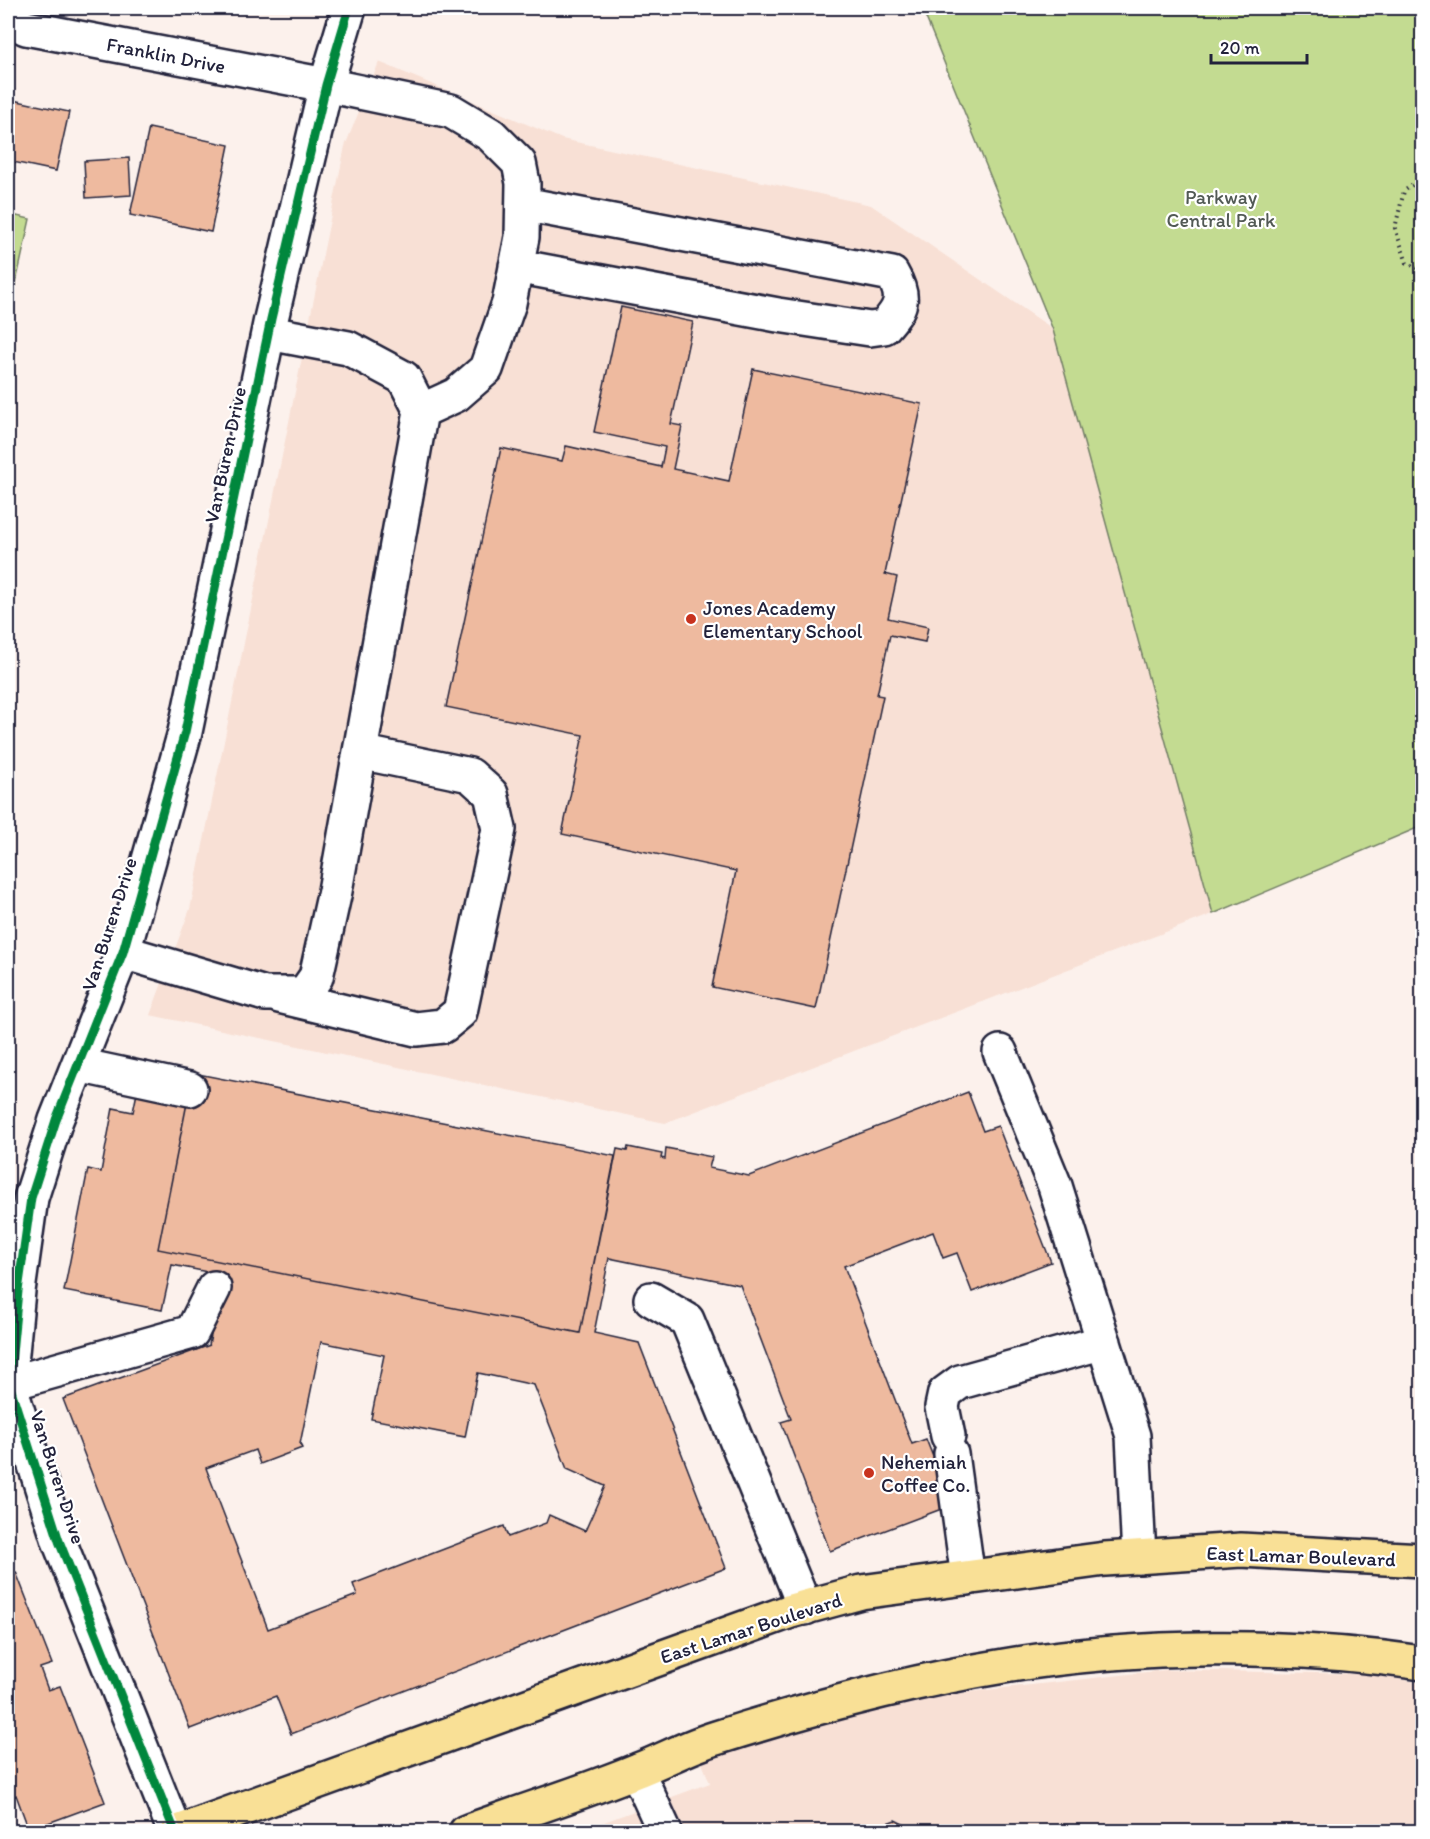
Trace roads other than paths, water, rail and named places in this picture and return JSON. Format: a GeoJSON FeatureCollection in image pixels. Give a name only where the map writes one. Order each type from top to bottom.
{"type":"FeatureCollection","features":[{"type":"Feature","properties":{"kind":"main road","name":"East Lamar Boulevard"},"geometry":{"type":"LineString","coordinates":[[176,1832],[805,1608],[861,1592],[1105,1559],[1241,1550],[1422,1560]]}},
{"type":"Feature","properties":{"kind":"main road"},"geometry":{"type":"LineString","coordinates":[[466,1832],[637,1771],[713,1738],[862,1695],[1004,1666],[1098,1655],[1214,1649],[1285,1649],[1375,1656],[1422,1663]]}},
{"type":"Feature","properties":{"kind":"street","name":"Van Buren Drive"},"geometry":{"type":"LineString","coordinates":[[176,1832],[59,1541],[8,1384],[31,1198],[56,1120],[123,952],[185,732],[269,333],[326,85],[348,8]]}},
{"type":"Feature","properties":{"kind":"street","name":"Franklin Drive"},"geometry":{"type":"LineString","coordinates":[[8,19],[26,28],[451,111],[491,135],[519,163],[523,183],[522,237],[509,303],[486,369],[456,395],[421,411]]}},
{"type":"Feature","properties":{"kind":"street"},"geometry":{"type":"LineString","coordinates":[[516,266],[778,315],[870,329],[884,327],[900,304],[900,288],[892,274],[523,204]]}},
{"type":"Feature","properties":{"kind":"street"},"geometry":{"type":"LineString","coordinates":[[269,333],[348,348],[404,378],[421,411],[335,891],[316,977],[304,994],[269,994]]}},
{"type":"Feature","properties":{"kind":"street"},"geometry":{"type":"LineString","coordinates":[[123,952],[269,994],[416,1029],[443,1026],[460,1012],[499,829],[491,794],[470,776],[360,752]]}},
{"type":"Feature","properties":{"kind":"street"},"geometry":{"type":"LineString","coordinates":[[1000,1052],[1055,1186],[1133,1436],[1139,1557]]}},
{"type":"Feature","properties":{"kind":"street"},"geometry":{"type":"LineString","coordinates":[[78,1065],[190,1089]]}},
{"type":"Feature","properties":{"kind":"street"},"geometry":{"type":"LineString","coordinates":[[8,1384],[192,1332],[214,1288]]}},
{"type":"Feature","properties":{"kind":"street"},"geometry":{"type":"LineString","coordinates":[[651,1299],[687,1320],[805,1608]]}},
{"type":"Feature","properties":{"kind":"street"},"geometry":{"type":"LineString","coordinates":[[968,1578],[942,1407],[945,1393],[960,1382],[1104,1342]]}},
{"type":"Feature","properties":{"kind":"street"},"geometry":{"type":"LineString","coordinates":[[637,1771],[664,1832]]}},
{"type":"Feature","properties":{"kind":"place","name":"Jones Academy Elementary School"},"geometry":{"type":"Point","coordinates":[691,619]}},
{"type":"Feature","properties":{"kind":"place","name":"Nehemiah Coffee Co."},"geometry":{"type":"Point","coordinates":[869,1473]}},
{"type":"Feature","properties":{"kind":"park label","name":"Parkway Central Park"},"geometry":{"type":"Point","coordinates":[1221,208]}}]}
